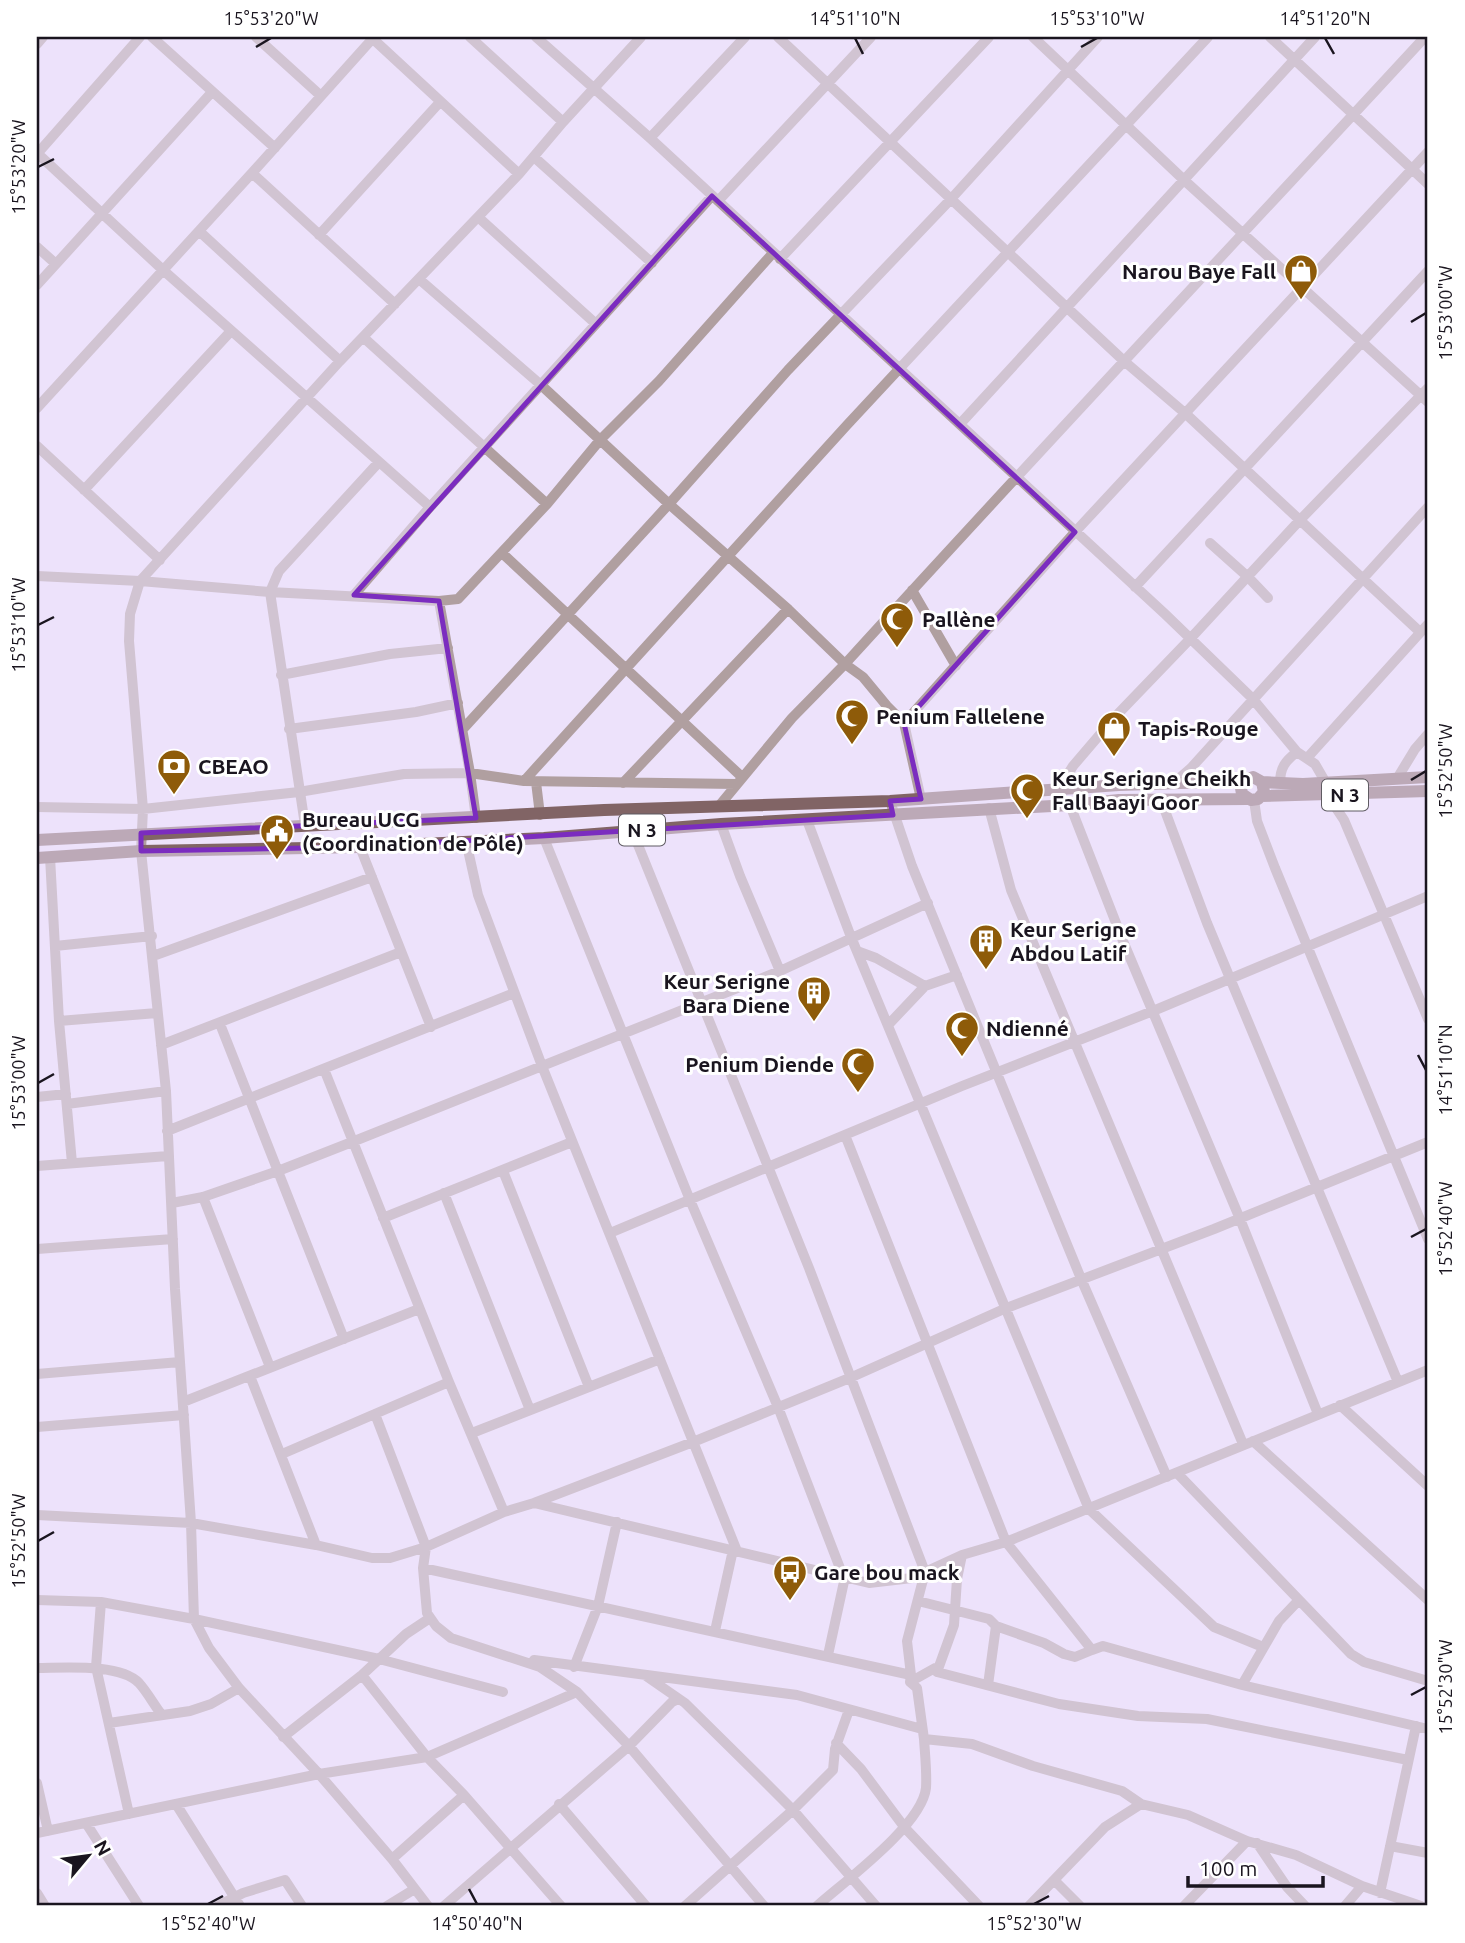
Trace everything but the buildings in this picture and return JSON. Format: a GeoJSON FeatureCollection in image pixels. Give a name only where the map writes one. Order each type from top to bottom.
{"type":"FeatureCollection","features":[{"type":"Feature","properties":{"kind":"main road"},"geometry":{"type":"LineString","coordinates":[[1253,777],[1262,782],[1264,788],[1254,798],[1241,792],[1243,780],[1253,777]]}},
{"type":"Feature","properties":{"kind":"main road","name":"N 3"},"geometry":{"type":"LineString","coordinates":[[43,858],[141,850],[360,847],[544,838],[721,824],[1119,800],[1254,798],[1327,789],[1347,783],[1398,777],[1428,777]]}},
{"type":"Feature","properties":{"kind":"main road","name":"N 3"},"geometry":{"type":"LineString","coordinates":[[37,840],[719,806],[890,801],[1243,780]]}},
{"type":"Feature","properties":{"kind":"main road","name":"N 3"},"geometry":{"type":"LineString","coordinates":[[1262,782],[1427,795]]}},
{"type":"Feature","properties":{"kind":"street"},"geometry":{"type":"LineString","coordinates":[[37,44],[43,37]]}},
{"type":"Feature","properties":{"kind":"street"},"geometry":{"type":"LineString","coordinates":[[140,37],[37,154],[430,508]]}},
{"type":"Feature","properties":{"kind":"street"},"geometry":{"type":"LineString","coordinates":[[152,37],[275,148]]}},
{"type":"Feature","properties":{"kind":"street"},"geometry":{"type":"LineString","coordinates":[[257,37],[321,96]]}},
{"type":"Feature","properties":{"kind":"street"},"geometry":{"type":"LineString","coordinates":[[37,408],[373,37],[519,174]]}},
{"type":"Feature","properties":{"kind":"street"},"geometry":{"type":"LineString","coordinates":[[471,37],[563,122]]}},
{"type":"Feature","properties":{"kind":"street"},"geometry":{"type":"LineString","coordinates":[[536,37],[650,138],[1135,587],[1252,698],[1303,755],[1315,764],[1344,820],[1428,1019]]}},
{"type":"Feature","properties":{"kind":"street"},"geometry":{"type":"LineString","coordinates":[[428,1906],[413,1890],[392,1859],[319,1774],[239,1688],[209,1648],[194,1619],[166,1091],[141,850],[143,809],[129,641],[130,614],[140,581],[306,397],[519,174],[641,37]]}},
{"type":"Feature","properties":{"kind":"street"},"geometry":{"type":"LineString","coordinates":[[650,138],[745,37]]}},
{"type":"Feature","properties":{"kind":"street"},"geometry":{"type":"LineString","coordinates":[[778,37],[1298,521],[1424,628],[1303,755],[1288,758],[1280,770],[1280,783]]}},
{"type":"Feature","properties":{"kind":"street"},"geometry":{"type":"LineString","coordinates":[[354,595],[484,447],[652,263],[871,37]]}},
{"type":"Feature","properties":{"kind":"street"},"geometry":{"type":"LineString","coordinates":[[37,576],[454,601],[461,597],[502,553],[600,440],[989,37]]}},
{"type":"Feature","properties":{"kind":"street"},"geometry":{"type":"LineString","coordinates":[[1034,37],[1184,180],[1426,395],[1298,521],[1114,718],[1073,766],[1058,790]]}},
{"type":"Feature","properties":{"kind":"street"},"geometry":{"type":"LineString","coordinates":[[462,730],[839,315],[951,199],[1098,37]]}},
{"type":"Feature","properties":{"kind":"street"},"geometry":{"type":"LineString","coordinates":[[530,781],[626,668],[1208,37]]}},
{"type":"Feature","properties":{"kind":"street"},"geometry":{"type":"LineString","coordinates":[[1270,37],[1428,184]]}},
{"type":"Feature","properties":{"kind":"street"},"geometry":{"type":"LineString","coordinates":[[960,424],[1315,37]]}},
{"type":"Feature","properties":{"kind":"street"},"geometry":{"type":"LineString","coordinates":[[719,806],[792,718],[1425,37]]}},
{"type":"Feature","properties":{"kind":"street"},"geometry":{"type":"LineString","coordinates":[[37,285],[212,92]]}},
{"type":"Feature","properties":{"kind":"street"},"geometry":{"type":"LineString","coordinates":[[319,235],[440,102]]}},
{"type":"Feature","properties":{"kind":"street"},"geometry":{"type":"LineString","coordinates":[[904,723],[1075,532],[1428,152]]}},
{"type":"Feature","properties":{"kind":"street"},"geometry":{"type":"LineString","coordinates":[[534,157],[652,263]]}},
{"type":"Feature","properties":{"kind":"street"},"geometry":{"type":"LineString","coordinates":[[252,173],[395,304]]}},
{"type":"Feature","properties":{"kind":"street"},"geometry":{"type":"LineString","coordinates":[[478,217],[596,324]]}},
{"type":"Feature","properties":{"kind":"street"},"geometry":{"type":"LineString","coordinates":[[199,232],[340,361]]}},
{"type":"Feature","properties":{"kind":"street"},"geometry":{"type":"LineString","coordinates":[[37,247],[56,264]]}},
{"type":"Feature","properties":{"kind":"street"},"geometry":{"type":"LineString","coordinates":[[1135,587],[1428,271]]}},
{"type":"Feature","properties":{"kind":"street"},"geometry":{"type":"LineString","coordinates":[[419,279],[541,385],[845,664],[863,677],[904,723],[921,799]]}},
{"type":"Feature","properties":{"kind":"street"},"geometry":{"type":"LineString","coordinates":[[84,490],[232,331]]}},
{"type":"Feature","properties":{"kind":"street"},"geometry":{"type":"LineString","coordinates":[[363,337],[547,503]]}},
{"type":"Feature","properties":{"kind":"street"},"geometry":{"type":"LineString","coordinates":[[37,446],[160,560]]}},
{"type":"Feature","properties":{"kind":"street"},"geometry":{"type":"LineString","coordinates":[[305,825],[270,592],[279,571],[379,462]]}},
{"type":"Feature","properties":{"kind":"street"},"geometry":{"type":"LineString","coordinates":[[1175,782],[1191,768],[1428,506]]}},
{"type":"Feature","properties":{"kind":"street"},"geometry":{"type":"LineString","coordinates":[[1210,543],[1248,576],[1268,598]]}},
{"type":"Feature","properties":{"kind":"street"},"geometry":{"type":"LineString","coordinates":[[502,553],[683,721],[739,781]]}},
{"type":"Feature","properties":{"kind":"street"},"geometry":{"type":"LineString","coordinates":[[912,590],[956,666]]}},
{"type":"Feature","properties":{"kind":"street"},"geometry":{"type":"LineString","coordinates":[[439,601],[476,818]]}},
{"type":"Feature","properties":{"kind":"street"},"geometry":{"type":"LineString","coordinates":[[623,783],[788,609]]}},
{"type":"Feature","properties":{"kind":"street"},"geometry":{"type":"LineString","coordinates":[[281,675],[390,654],[448,648]]}},
{"type":"Feature","properties":{"kind":"street"},"geometry":{"type":"LineString","coordinates":[[289,729],[416,712],[458,703]]}},
{"type":"Feature","properties":{"kind":"street"},"geometry":{"type":"LineString","coordinates":[[1398,777],[1428,734]]}},
{"type":"Feature","properties":{"kind":"street"},"geometry":{"type":"LineString","coordinates":[[37,807],[143,809],[299,792],[404,774],[470,773],[530,781],[623,783],[739,781]]}},
{"type":"Feature","properties":{"kind":"street"},"geometry":{"type":"LineString","coordinates":[[530,781],[540,815]]}},
{"type":"Feature","properties":{"kind":"street"},"geometry":{"type":"LineString","coordinates":[[1254,798],[1262,834],[1428,1239]]}},
{"type":"Feature","properties":{"kind":"street"},"geometry":{"type":"LineString","coordinates":[[1161,800],[1230,978],[1398,1382]]}},
{"type":"Feature","properties":{"kind":"street"},"geometry":{"type":"LineString","coordinates":[[890,801],[957,975],[1082,1281],[1172,1475],[1355,1657],[1428,1681]]}},
{"type":"Feature","properties":{"kind":"street"},"geometry":{"type":"LineString","coordinates":[[1070,805],[1318,1415]]}},
{"type":"Feature","properties":{"kind":"street"},"geometry":{"type":"LineString","coordinates":[[989,808],[1011,890],[1160,1250],[1248,1442],[1428,1600]]}},
{"type":"Feature","properties":{"kind":"street"},"geometry":{"type":"LineString","coordinates":[[807,820],[850,937],[889,1024],[1004,1309],[1089,1509],[1214,1627],[1263,1647]]}},
{"type":"Feature","properties":{"kind":"street"},"geometry":{"type":"LineString","coordinates":[[721,824],[740,877],[780,971]]}},
{"type":"Feature","properties":{"kind":"street"},"geometry":{"type":"LineString","coordinates":[[632,830],[852,1377],[925,1572],[907,1640],[911,1678],[917,1688],[923,1734],[926,1788],[922,1801],[905,1828],[817,1906]]}},
{"type":"Feature","properties":{"kind":"street"},"geometry":{"type":"LineString","coordinates":[[544,838],[690,1200],[778,1407],[844,1577],[828,1655]]}},
{"type":"Feature","properties":{"kind":"street"},"geometry":{"type":"LineString","coordinates":[[466,841],[478,895],[514,993],[735,1550],[715,1631]]}},
{"type":"Feature","properties":{"kind":"street"},"geometry":{"type":"LineString","coordinates":[[360,847],[431,1027]]}},
{"type":"Feature","properties":{"kind":"street"},"geometry":{"type":"LineString","coordinates":[[43,858],[55,946],[72,1163]]}},
{"type":"Feature","properties":{"kind":"street"},"geometry":{"type":"LineString","coordinates":[[153,956],[372,877]]}},
{"type":"Feature","properties":{"kind":"street"},"geometry":{"type":"LineString","coordinates":[[610,1233],[1428,896]]}},
{"type":"Feature","properties":{"kind":"street"},"geometry":{"type":"LineString","coordinates":[[172,1203],[203,1197],[352,1142],[780,971],[929,903]]}},
{"type":"Feature","properties":{"kind":"street"},"geometry":{"type":"LineString","coordinates":[[55,946],[152,936]]}},
{"type":"Feature","properties":{"kind":"street"},"geometry":{"type":"LineString","coordinates":[[857,951],[876,958],[925,986]]}},
{"type":"Feature","properties":{"kind":"street"},"geometry":{"type":"LineString","coordinates":[[161,1045],[401,952]]}},
{"type":"Feature","properties":{"kind":"street"},"geometry":{"type":"LineString","coordinates":[[889,1024],[925,986],[957,975]]}},
{"type":"Feature","properties":{"kind":"street"},"geometry":{"type":"LineString","coordinates":[[167,1131],[514,993]]}},
{"type":"Feature","properties":{"kind":"street"},"geometry":{"type":"LineString","coordinates":[[60,1021],[157,1013]]}},
{"type":"Feature","properties":{"kind":"street"},"geometry":{"type":"LineString","coordinates":[[220,1024],[344,1339]]}},
{"type":"Feature","properties":{"kind":"street"},"geometry":{"type":"LineString","coordinates":[[324,1069],[419,1309],[504,1512]]}},
{"type":"Feature","properties":{"kind":"street"},"geometry":{"type":"LineString","coordinates":[[37,1097],[66,1099],[166,1091]]}},
{"type":"Feature","properties":{"kind":"street"},"geometry":{"type":"LineString","coordinates":[[845,1135],[1006,1542],[1092,1650]]}},
{"type":"Feature","properties":{"kind":"street"},"geometry":{"type":"LineString","coordinates":[[383,1218],[572,1142]]}},
{"type":"Feature","properties":{"kind":"street"},"geometry":{"type":"LineString","coordinates":[[37,1515],[191,1523],[316,1545],[372,1558],[390,1558],[426,1547],[504,1512],[693,1442],[852,1377],[1004,1309],[1240,1219],[1428,1142]]}},
{"type":"Feature","properties":{"kind":"street"},"geometry":{"type":"LineString","coordinates":[[37,1166],[169,1156]]}},
{"type":"Feature","properties":{"kind":"street"},"geometry":{"type":"LineString","coordinates":[[503,1171],[589,1387]]}},
{"type":"Feature","properties":{"kind":"street"},"geometry":{"type":"LineString","coordinates":[[444,1194],[530,1410]]}},
{"type":"Feature","properties":{"kind":"street"},"geometry":{"type":"LineString","coordinates":[[203,1197],[270,1367]]}},
{"type":"Feature","properties":{"kind":"street"},"geometry":{"type":"LineString","coordinates":[[37,1249],[173,1240]]}},
{"type":"Feature","properties":{"kind":"street"},"geometry":{"type":"LineString","coordinates":[[183,1402],[419,1309]]}},
{"type":"Feature","properties":{"kind":"street"},"geometry":{"type":"LineString","coordinates":[[472,1433],[660,1359]]}},
{"type":"Feature","properties":{"kind":"street"},"geometry":{"type":"LineString","coordinates":[[37,1374],[180,1362]]}},
{"type":"Feature","properties":{"kind":"street"},"geometry":{"type":"LineString","coordinates":[[534,1503],[869,1583],[903,1579],[962,1555],[1006,1542],[1248,1442],[1426,1373]]}},
{"type":"Feature","properties":{"kind":"street"},"geometry":{"type":"LineString","coordinates":[[250,1376],[316,1545]]}},
{"type":"Feature","properties":{"kind":"street"},"geometry":{"type":"LineString","coordinates":[[282,1454],[449,1382]]}},
{"type":"Feature","properties":{"kind":"street"},"geometry":{"type":"LineString","coordinates":[[1340,1405],[1428,1486]]}},
{"type":"Feature","properties":{"kind":"street"},"geometry":{"type":"LineString","coordinates":[[375,1414],[426,1547],[423,1568],[430,1618],[451,1638],[540,1667],[577,1692],[629,1746],[764,1906]]}},
{"type":"Feature","properties":{"kind":"street"},"geometry":{"type":"LineString","coordinates":[[37,1427],[184,1415]]}},
{"type":"Feature","properties":{"kind":"street"},"geometry":{"type":"LineString","coordinates":[[574,1667],[598,1606],[617,1522]]}},
{"type":"Feature","properties":{"kind":"street"},"geometry":{"type":"LineString","coordinates":[[937,1672],[954,1625],[962,1555]]}},
{"type":"Feature","properties":{"kind":"street"},"geometry":{"type":"LineString","coordinates":[[423,1568],[828,1655],[911,1678],[934,1668],[937,1672],[1059,1704],[1139,1716],[1207,1718],[1408,1760]]}},
{"type":"Feature","properties":{"kind":"street"},"geometry":{"type":"LineString","coordinates":[[37,1600],[101,1602],[194,1619],[379,1659],[503,1692]]}},
{"type":"Feature","properties":{"kind":"street"},"geometry":{"type":"LineString","coordinates":[[918,1601],[989,1619],[996,1626],[1075,1657],[1103,1646],[1242,1685],[1428,1729]]}},
{"type":"Feature","properties":{"kind":"street"},"geometry":{"type":"LineString","coordinates":[[1242,1685],[1282,1617],[1298,1601]]}},
{"type":"Feature","properties":{"kind":"street"},"geometry":{"type":"LineString","coordinates":[[101,1602],[96,1667],[129,1814]]}},
{"type":"Feature","properties":{"kind":"street"},"geometry":{"type":"LineString","coordinates":[[283,1737],[362,1675],[406,1634],[430,1618]]}},
{"type":"Feature","properties":{"kind":"street"},"geometry":{"type":"LineString","coordinates":[[988,1685],[996,1626]]}},
{"type":"Feature","properties":{"kind":"street"},"geometry":{"type":"LineString","coordinates":[[507,1655],[574,1667],[797,1695],[923,1734],[972,1744],[1033,1766],[1122,1791],[1141,1804],[1188,1815],[1252,1842],[1296,1856],[1362,1886],[1421,1906]]}},
{"type":"Feature","properties":{"kind":"street"},"geometry":{"type":"LineString","coordinates":[[37,1668],[96,1667],[131,1677],[162,1715]]}},
{"type":"Feature","properties":{"kind":"street"},"geometry":{"type":"LineString","coordinates":[[643,1674],[685,1703],[793,1810],[876,1906]]}},
{"type":"Feature","properties":{"kind":"street"},"geometry":{"type":"LineString","coordinates":[[362,1675],[427,1757],[464,1795],[561,1906]]}},
{"type":"Feature","properties":{"kind":"street"},"geometry":{"type":"LineString","coordinates":[[109,1723],[190,1711],[211,1704],[239,1688]]}},
{"type":"Feature","properties":{"kind":"street"},"geometry":{"type":"LineString","coordinates":[[37,1783],[42,1832],[319,1774],[427,1757],[577,1692]]}},
{"type":"Feature","properties":{"kind":"street"},"geometry":{"type":"LineString","coordinates":[[444,1906],[629,1746],[678,1699]]}},
{"type":"Feature","properties":{"kind":"street"},"geometry":{"type":"LineString","coordinates":[[685,1906],[793,1810],[833,1770],[836,1742],[849,1710]]}},
{"type":"Feature","properties":{"kind":"street"},"geometry":{"type":"LineString","coordinates":[[1380,1893],[1416,1726]]}},
{"type":"Feature","properties":{"kind":"street"},"geometry":{"type":"LineString","coordinates":[[836,1742],[861,1769],[905,1828],[979,1906]]}},
{"type":"Feature","properties":{"kind":"street"},"geometry":{"type":"LineString","coordinates":[[392,1859],[464,1795]]}},
{"type":"Feature","properties":{"kind":"street"},"geometry":{"type":"LineString","coordinates":[[176,1804],[237,1902]]}},
{"type":"Feature","properties":{"kind":"street"},"geometry":{"type":"LineString","coordinates":[[559,1804],[646,1906]]}},
{"type":"Feature","properties":{"kind":"street"},"geometry":{"type":"LineString","coordinates":[[1029,1906],[1105,1827],[1141,1804]]}},
{"type":"Feature","properties":{"kind":"street"},"geometry":{"type":"LineString","coordinates":[[86,1823],[138,1906]]}},
{"type":"Feature","properties":{"kind":"street"},"geometry":{"type":"LineString","coordinates":[[1191,1904],[1252,1842]]}},
{"type":"Feature","properties":{"kind":"street"},"geometry":{"type":"LineString","coordinates":[[1252,1842],[1305,1906]]}},
{"type":"Feature","properties":{"kind":"street"},"geometry":{"type":"LineString","coordinates":[[1390,1846],[1428,1853]]}},
{"type":"Feature","properties":{"kind":"street"},"geometry":{"type":"LineString","coordinates":[[218,1906],[237,1902],[285,1880],[302,1906]]}},
{"type":"Feature","properties":{"kind":"street"},"geometry":{"type":"LineString","coordinates":[[1054,1880],[1080,1906]]}},
{"type":"Feature","properties":{"kind":"street"},"geometry":{"type":"LineString","coordinates":[[1345,1906],[1362,1886]]}},
{"type":"Feature","properties":{"kind":"street"},"geometry":{"type":"LineString","coordinates":[[387,1906],[413,1890]]}},
{"type":"Feature","properties":{"kind":"street"},"geometry":{"type":"LineString","coordinates":[[37,1893],[45,1906]]}},
{"type":"Feature","properties":{"kind":"highlighted area"},"geometry":{"type":"Polygon","coordinates":[[[712,196],[1075,532],[904,723],[921,799],[890,801],[893,815],[360,847],[141,851],[141,833],[476,818],[439,601],[354,595],[712,196]]]}},
{"type":"Feature","properties":{"kind":"place","name":"Narou Baye Fall"},"geometry":{"type":"Point","coordinates":[1301,301]}},
{"type":"Feature","properties":{"kind":"place","name":"Pallène"},"geometry":{"type":"Point","coordinates":[897,649]}},
{"type":"Feature","properties":{"kind":"place","name":"Penium Fallelene"},"geometry":{"type":"Point","coordinates":[852,746]}},
{"type":"Feature","properties":{"kind":"place","name":"Tapis-Rouge"},"geometry":{"type":"Point","coordinates":[1114,758]}},
{"type":"Feature","properties":{"kind":"place","name":"CBEAO"},"geometry":{"type":"Point","coordinates":[174,796]}},
{"type":"Feature","properties":{"kind":"place","name":"Keur Serigne Cheikh Fall Baayi Goor"},"geometry":{"type":"Point","coordinates":[1027,820]}},
{"type":"Feature","properties":{"kind":"place","name":"Bureau UCG (Coordination de Pôle)"},"geometry":{"type":"Point","coordinates":[277,861]}},
{"type":"Feature","properties":{"kind":"place","name":"Keur Serigne Abdou Latif"},"geometry":{"type":"Point","coordinates":[986,971]}},
{"type":"Feature","properties":{"kind":"place","name":"Keur Serigne Bara Diene"},"geometry":{"type":"Point","coordinates":[814,1023]}},
{"type":"Feature","properties":{"kind":"place","name":"Ndienné"},"geometry":{"type":"Point","coordinates":[962,1058]}},
{"type":"Feature","properties":{"kind":"place","name":"Penium Diende"},"geometry":{"type":"Point","coordinates":[858,1094]}},
{"type":"Feature","properties":{"kind":"place","name":"Gare bou mack"},"geometry":{"type":"Point","coordinates":[790,1602]}}]}
